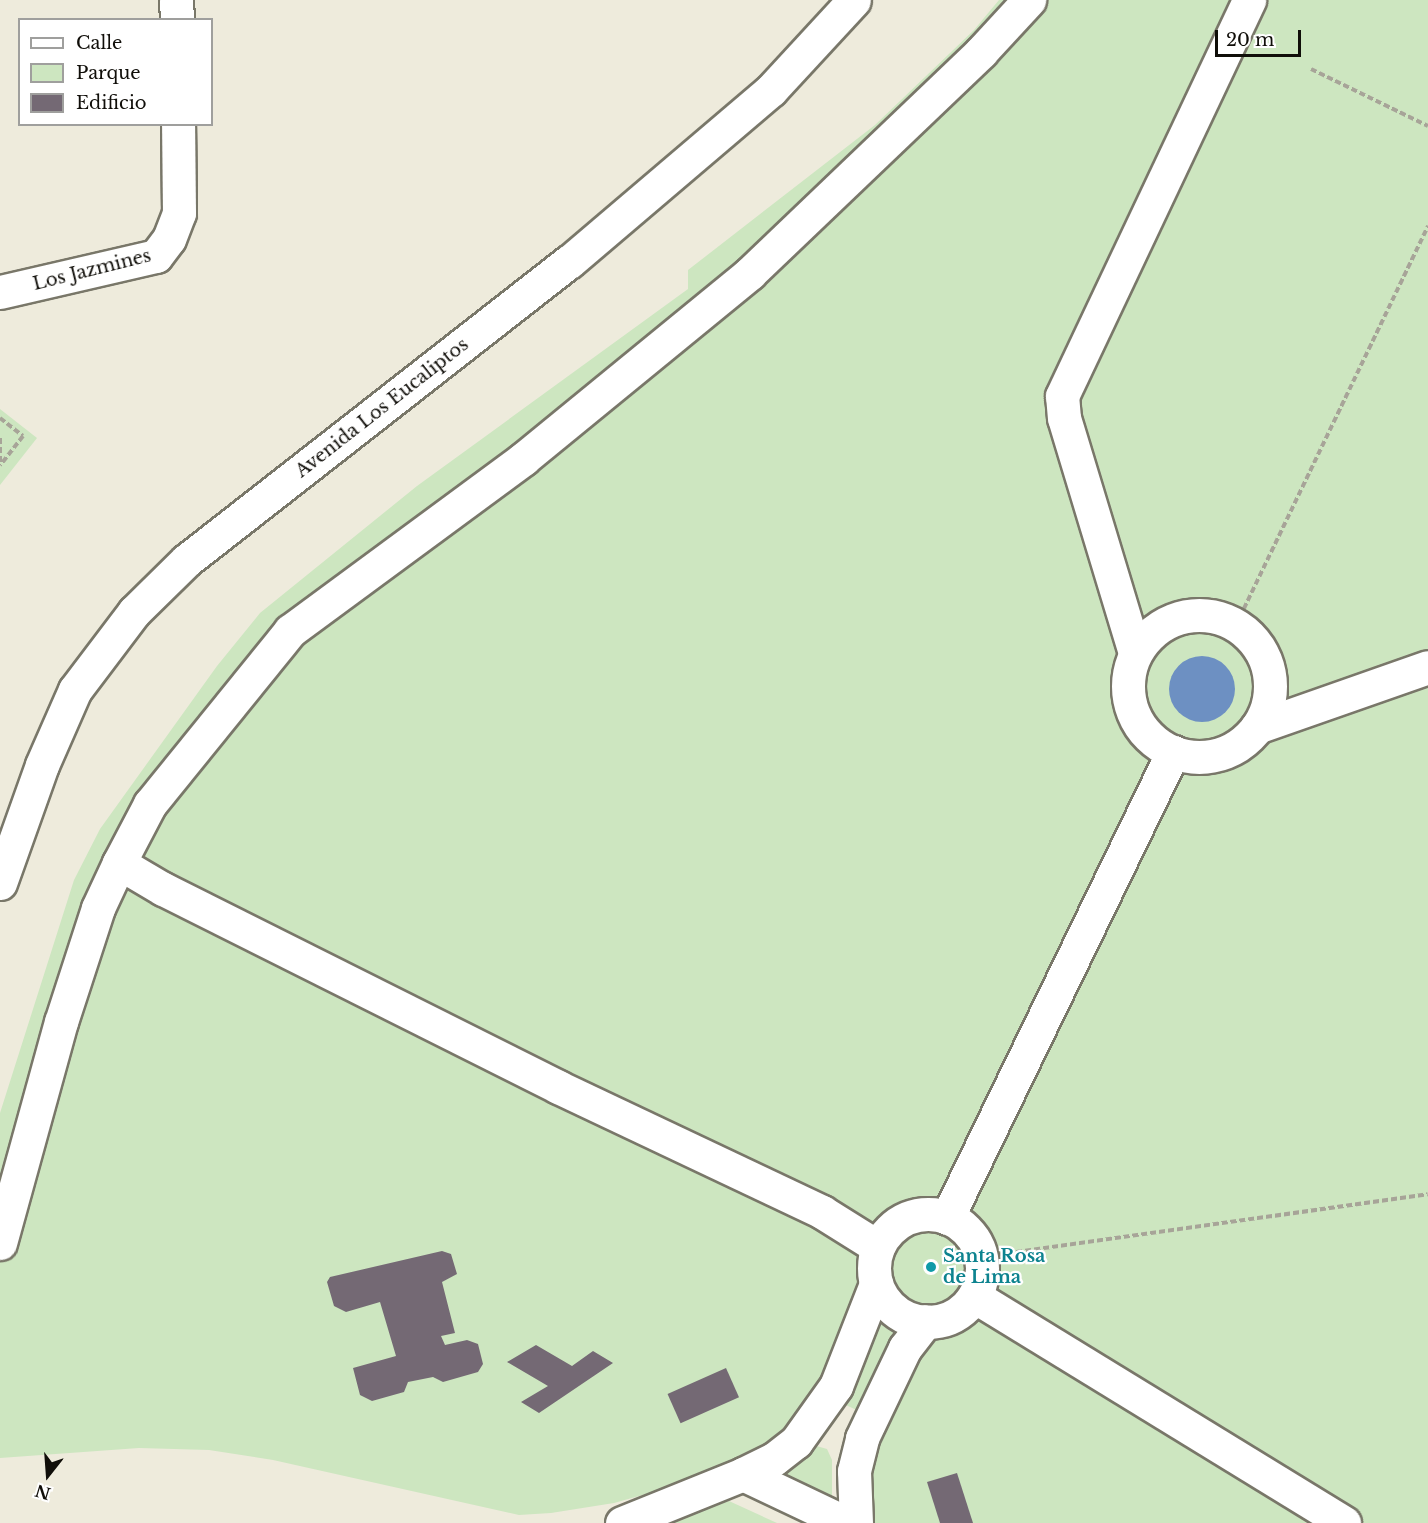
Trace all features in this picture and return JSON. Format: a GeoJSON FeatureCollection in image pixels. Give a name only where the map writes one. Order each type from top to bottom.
{"type":"FeatureCollection","features":[{"type":"Feature","properties":{"kind":"street"},"geometry":{"type":"LineString","coordinates":[[176,0],[177,18]]}},
{"type":"Feature","properties":{"kind":"street","name":"Avenida Los Eucaliptos"},"geometry":{"type":"LineString","coordinates":[[0,883],[42,765],[75,690],[134,612],[187,560],[578,255],[771,90],[854,0]]}},
{"type":"Feature","properties":{"kind":"street"},"geometry":{"type":"LineString","coordinates":[[0,1243],[61,1022],[98,908],[119,863],[150,804],[290,631],[523,459],[750,273],[981,52],[1029,0]]}},
{"type":"Feature","properties":{"kind":"street"},"geometry":{"type":"LineString","coordinates":[[1135,653],[1064,417],[1062,396],[1249,0]]}},
{"type":"Feature","properties":{"kind":"street","name":"Los Jazmines"},"geometry":{"type":"LineString","coordinates":[[0,292],[156,256],[169,239],[179,213],[178,126]]}},
{"type":"Feature","properties":{"kind":"street"},"geometry":{"type":"LineString","coordinates":[[1191,616],[1214,617],[1236,625],[1253,641],[1268,672],[1267,707],[1257,728],[1240,744],[1219,754],[1196,757],[1173,753],[1152,740],[1137,722],[1129,700],[1128,676],[1135,653],[1149,635],[1168,622],[1191,616]]}},
{"type":"Feature","properties":{"kind":"street"},"geometry":{"type":"LineString","coordinates":[[1257,728],[1428,667]]}},
{"type":"Feature","properties":{"kind":"street"},"geometry":{"type":"LineString","coordinates":[[947,1218],[1173,753]]}},
{"type":"Feature","properties":{"kind":"street"},"geometry":{"type":"LineString","coordinates":[[119,863],[163,889],[548,1082],[822,1212],[878,1247]]}},
{"type":"Feature","properties":{"kind":"street"},"geometry":{"type":"LineString","coordinates":[[622,1523],[774,1459],[812,1425],[836,1386],[876,1284],[874,1259],[887,1233],[914,1216],[947,1218],[974,1240],[981,1257],[980,1283],[974,1296],[954,1315],[926,1321],[895,1311],[876,1284]]}},
{"type":"Feature","properties":{"kind":"street"},"geometry":{"type":"LineString","coordinates":[[974,1296],[1344,1523]]}},
{"type":"Feature","properties":{"kind":"street"},"geometry":{"type":"LineString","coordinates":[[856,1523],[854,1471],[862,1438],[905,1348],[926,1321]]}},
{"type":"Feature","properties":{"kind":"street"},"geometry":{"type":"LineString","coordinates":[[742,1474],[846,1523]]}},
{"type":"Feature","properties":{"kind":"path"},"geometry":{"type":"LineString","coordinates":[[1311,69],[1428,126]]}},
{"type":"Feature","properties":{"kind":"path"},"geometry":{"type":"LineString","coordinates":[[1236,625],[1428,226]]}},
{"type":"Feature","properties":{"kind":"path"},"geometry":{"type":"LineString","coordinates":[[0,418],[23,436],[0,465]]}},
{"type":"Feature","properties":{"kind":"path"},"geometry":{"type":"LineString","coordinates":[[0,438],[0,465]]}},
{"type":"Feature","properties":{"kind":"path"},"geometry":{"type":"LineString","coordinates":[[981,1257],[1428,1194]]}},
{"type":"Feature","properties":{"kind":"green space"},"geometry":{"type":"Polygon","coordinates":[[[999,0],[1428,0],[1428,1523],[871,1523],[873,1455],[885,1423],[813,1390],[803,1413],[769,1447],[657,1491],[614,1503],[551,1513],[519,1515],[273,1460],[209,1450],[139,1448],[0,1458],[0,1113],[74,880],[100,829],[217,666],[260,613],[417,486],[688,289],[688,270],[875,125],[974,30],[999,0]]]}},
{"type":"Feature","properties":{"kind":"green space"},"geometry":{"type":"Polygon","coordinates":[[[0,409],[37,438],[0,485],[0,409]]]}},
{"type":"Feature","properties":{"kind":"green space"},"geometry":{"type":"Polygon","coordinates":[[[813,1445],[827,1449],[832,1460],[832,1502],[779,1487],[778,1469],[813,1445]]]}},
{"type":"Feature","properties":{"kind":"green space"},"geometry":{"type":"Polygon","coordinates":[[[729,1501],[777,1523],[663,1523],[729,1501]]]}},
{"type":"Feature","properties":{"kind":"water"},"geometry":{"type":"Polygon","coordinates":[[[1202,656],[1215,659],[1225,666],[1232,676],[1235,689],[1232,702],[1225,712],[1215,719],[1202,722],[1189,719],[1179,712],[1172,702],[1169,689],[1172,676],[1179,666],[1189,659],[1202,656]]]}},
{"type":"Feature","properties":{"kind":"building"},"geometry":{"type":"Polygon","coordinates":[[[442,1251],[451,1254],[457,1274],[442,1282],[455,1333],[441,1336],[445,1345],[467,1340],[478,1344],[483,1364],[478,1372],[443,1382],[433,1377],[408,1382],[404,1392],[372,1401],[360,1395],[353,1368],[396,1356],[380,1302],[346,1312],[334,1306],[327,1282],[330,1277],[442,1251]]]}},
{"type":"Feature","properties":{"kind":"building"},"geometry":{"type":"Polygon","coordinates":[[[536,1345],[572,1366],[593,1351],[613,1363],[539,1413],[521,1402],[548,1386],[507,1362],[536,1345]]]}},
{"type":"Feature","properties":{"kind":"building"},"geometry":{"type":"Polygon","coordinates":[[[726,1368],[739,1397],[681,1423],[668,1394],[726,1368]]]}},
{"type":"Feature","properties":{"kind":"building"},"geometry":{"type":"Polygon","coordinates":[[[957,1473],[973,1523],[940,1523],[927,1482],[957,1473]]]}},
{"type":"Feature","properties":{"kind":"place","name":"Santa Rosa de Lima"},"geometry":{"type":"Point","coordinates":[931,1267]}}]}
